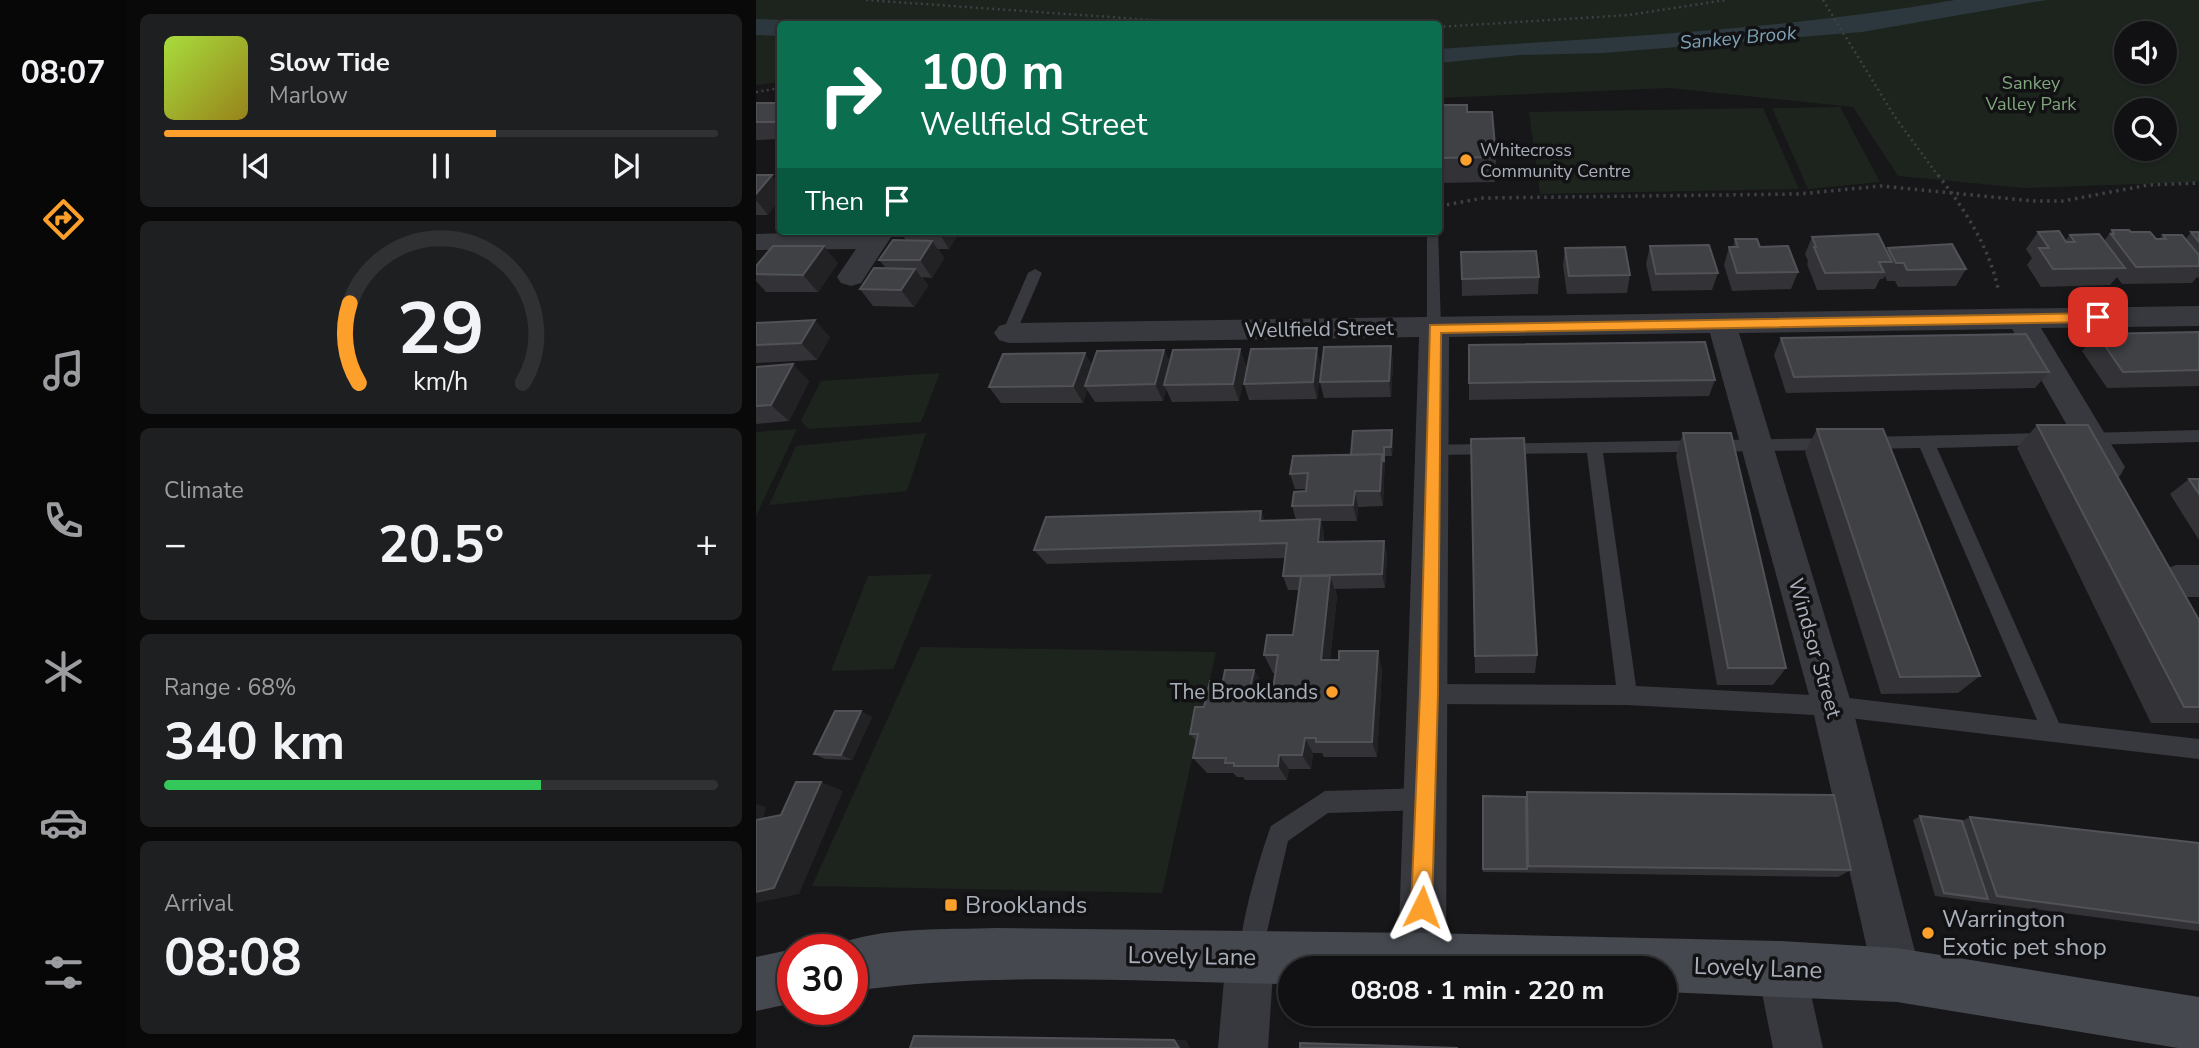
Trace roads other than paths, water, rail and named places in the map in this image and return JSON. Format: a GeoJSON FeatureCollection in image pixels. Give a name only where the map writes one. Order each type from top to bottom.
{"type":"FeatureCollection","features":[{"type":"Feature","properties":{"kind":"street"},"geometry":{"type":"LineString","coordinates":[[756,242],[879,236]]}},
{"type":"Feature","properties":{"kind":"street"},"geometry":{"type":"LineString","coordinates":[[851,277],[879,236]]}},
{"type":"Feature","properties":{"kind":"street","name":"Wellfield Street"},"geometry":{"type":"LineString","coordinates":[[1009,333],[2199,316]]}},
{"type":"Feature","properties":{"kind":"street"},"geometry":{"type":"LineString","coordinates":[[2021,319],[2127,498]]}},
{"type":"Feature","properties":{"kind":"street","name":"Windsor Street"},"geometry":{"type":"LineString","coordinates":[[1722,323],[1832,706],[1898,975]]}},
{"type":"Feature","properties":{"kind":"street"},"geometry":{"type":"LineString","coordinates":[[1422,956],[1434,328]]}},
{"type":"Feature","properties":{"kind":"street","name":"Lovely Lane"},"geometry":{"type":"LineString","coordinates":[[868,963],[910,957],[997,954],[1278,957]]}},
{"type":"Feature","properties":{"kind":"street"},"geometry":{"type":"LineString","coordinates":[[1243,1048],[1250,957]]}},
{"type":"Feature","properties":{"kind":"street","name":"Lovely Lane"},"geometry":{"type":"LineString","coordinates":[[1677,965],[1898,975],[2199,1024]]}},
{"type":"Feature","properties":{"kind":"street"},"geometry":{"type":"LineString","coordinates":[[1781,968],[1798,1048]]}},
{"type":"Feature","properties":{"kind":"street"},"geometry":{"type":"LineString","coordinates":[[756,984],[777,979]]}},
{"type":"Feature","properties":{"kind":"lane"},"geometry":{"type":"LineString","coordinates":[[1434,235],[1434,328]]}},
{"type":"Feature","properties":{"kind":"lane","name":"Wellfield Street"},"geometry":{"type":"LineString","coordinates":[[1009,333],[1035,273]]}},
{"type":"Feature","properties":{"kind":"lane"},"geometry":{"type":"LineString","coordinates":[[1431,449],[2199,436]]}},
{"type":"Feature","properties":{"kind":"lane"},"geometry":{"type":"LineString","coordinates":[[1926,442],[2052,730]]}},
{"type":"Feature","properties":{"kind":"lane"},"geometry":{"type":"LineString","coordinates":[[1594,446],[1627,695]]}},
{"type":"Feature","properties":{"kind":"lane"},"geometry":{"type":"LineString","coordinates":[[1429,694],[1627,695],[1832,706],[2199,749]]}},
{"type":"Feature","properties":{"kind":"lane"},"geometry":{"type":"LineString","coordinates":[[1250,957],[1279,834],[1325,802],[1426,799]]}},
{"type":"Feature","properties":{"kind":"water","name":"Sankey Brook"},"geometry":{"type":"Polygon","coordinates":[[[1955,0],[2046,0],[1862,32],[1442,63],[1442,49],[1762,26],[1955,0]]]}},
{"type":"Feature","properties":{"kind":"water"},"geometry":{"type":"Polygon","coordinates":[[[756,19],[810,21],[777,21],[777,36],[756,35],[756,19]]]}},
{"type":"Feature","properties":{"kind":"place","name":"Whitecross Community Centre"},"geometry":{"type":"Point","coordinates":[1466,160]}},
{"type":"Feature","properties":{"kind":"place","name":"The Brooklands"},"geometry":{"type":"Point","coordinates":[1332,692]}},
{"type":"Feature","properties":{"kind":"place","name":"Brooklands"},"geometry":{"type":"Point","coordinates":[951,905]}},
{"type":"Feature","properties":{"kind":"place","name":"Warrington Exotic pet shop"},"geometry":{"type":"Point","coordinates":[1928,933]}},
{"type":"Feature","properties":{"kind":"park label","name":"Sankey Valley Park"},"geometry":{"type":"Point","coordinates":[2031,93]}}]}
